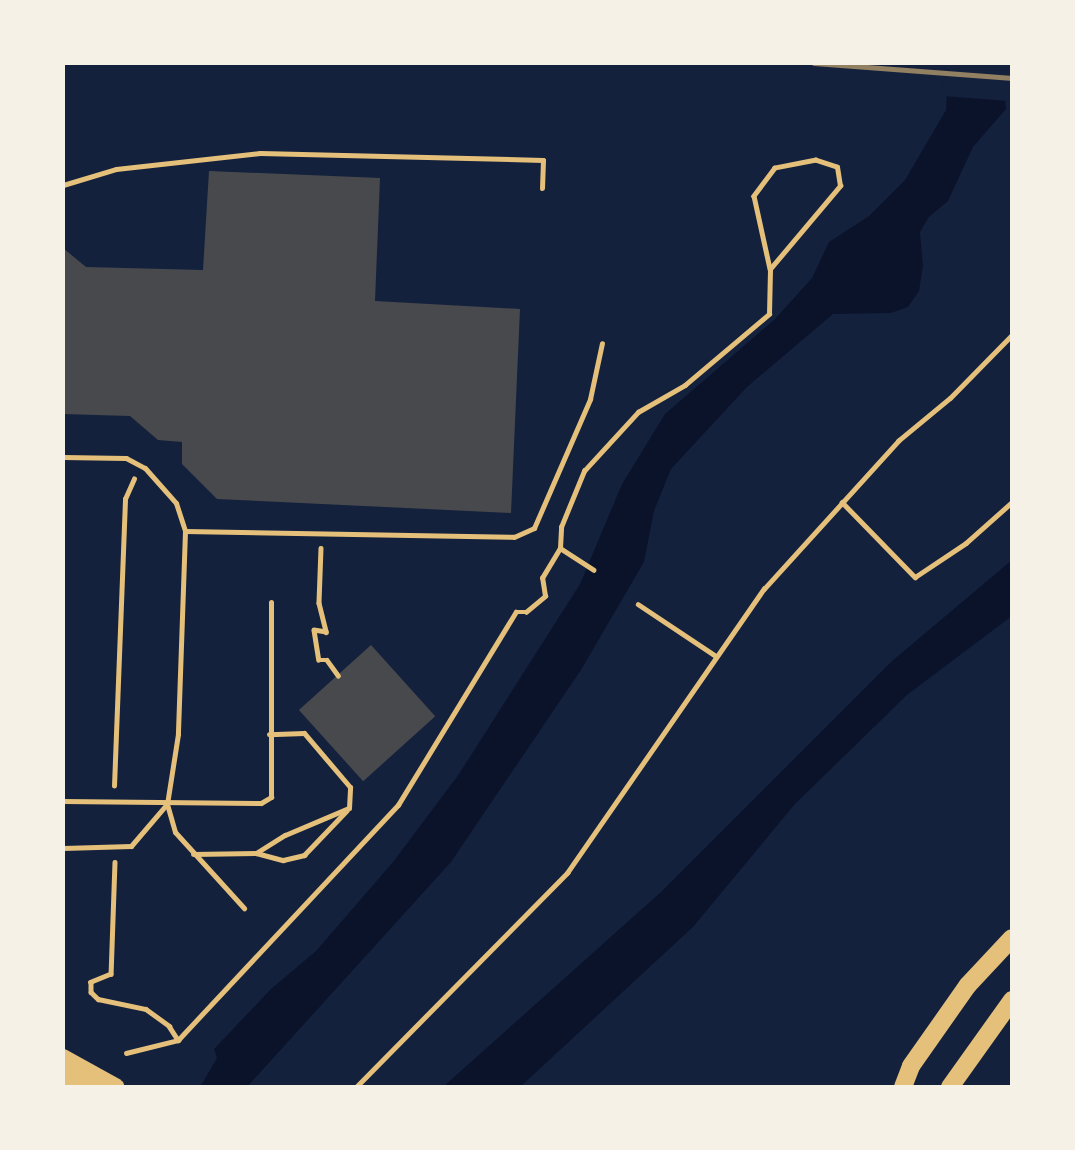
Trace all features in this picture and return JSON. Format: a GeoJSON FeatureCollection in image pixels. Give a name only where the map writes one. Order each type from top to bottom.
{"type":"FeatureCollection","features":[{"type":"Feature","properties":{"kind":"main road"},"geometry":{"type":"LineString","coordinates":[[903,1087],[911,1066],[968,985],[1012,938]]}},
{"type":"Feature","properties":{"kind":"main road"},"geometry":{"type":"LineString","coordinates":[[950,1087],[1012,1000]]}},
{"type":"Feature","properties":{"kind":"main road"},"geometry":{"type":"LineString","coordinates":[[63,1058],[116,1087]]}},
{"type":"Feature","properties":{"kind":"main road"},"geometry":{"type":"LineString","coordinates":[[63,1076],[101,1087]]}},
{"type":"Feature","properties":{"kind":"lane"},"geometry":{"type":"LineString","coordinates":[[63,186],[116,169],[261,153],[543,160],[542,188]]}},
{"type":"Feature","properties":{"kind":"lane"},"geometry":{"type":"LineString","coordinates":[[185,530],[514,537],[534,528],[590,400],[602,343]]}},
{"type":"Feature","properties":{"kind":"lane"},"geometry":{"type":"LineString","coordinates":[[63,457],[126,458],[145,468],[176,503],[185,530],[178,734],[167,804],[175,832],[244,908]]}},
{"type":"Feature","properties":{"kind":"lane"},"geometry":{"type":"LineString","coordinates":[[63,801],[261,803],[271,797],[271,602]]}},
{"type":"Feature","properties":{"kind":"lane"},"geometry":{"type":"LineString","coordinates":[[193,854],[256,853],[283,860],[304,855],[349,807],[350,787],[304,733],[269,734]]}},
{"type":"Feature","properties":{"kind":"lane"},"geometry":{"type":"LineString","coordinates":[[63,848],[115,849],[131,846],[167,804]]}},
{"type":"Feature","properties":{"kind":"lane"},"geometry":{"type":"LineString","coordinates":[[256,853],[285,835],[349,807]]}},
{"type":"Feature","properties":{"kind":"path"},"geometry":{"type":"LineString","coordinates":[[557,556],[561,527],[584,471],[638,412],[685,385],[769,314],[770,269],[754,196],[775,167],[816,160],[837,167],[840,186],[770,269]]}},
{"type":"Feature","properties":{"kind":"path"},"geometry":{"type":"LineString","coordinates":[[356,1087],[567,873],[764,589],[898,441],[950,398],[1012,335]]}},
{"type":"Feature","properties":{"kind":"path"},"geometry":{"type":"LineString","coordinates":[[114,802],[125,499],[130,483],[145,468]]}},
{"type":"Feature","properties":{"kind":"path"},"geometry":{"type":"LineString","coordinates":[[842,502],[915,577],[966,544],[1012,502]]}},
{"type":"Feature","properties":{"kind":"path"},"geometry":{"type":"LineString","coordinates":[[324,534],[317,563],[326,632],[314,630],[319,660],[327,660],[338,675]]}},
{"type":"Feature","properties":{"kind":"path"},"geometry":{"type":"LineString","coordinates":[[560,548],[594,570]]}},
{"type":"Feature","properties":{"kind":"path"},"geometry":{"type":"LineString","coordinates":[[638,604],[716,656]]}},
{"type":"Feature","properties":{"kind":"path"},"geometry":{"type":"LineString","coordinates":[[115,849],[111,974],[91,982],[91,992],[98,999],[146,1009],[169,1026],[178,1040]]}},
{"type":"Feature","properties":{"kind":"water"},"geometry":{"type":"Polygon","coordinates":[[[948,63],[1002,63],[1006,109],[973,147],[948,201],[929,217],[920,232],[923,266],[919,291],[908,307],[891,313],[833,314],[747,387],[671,469],[654,511],[644,562],[581,670],[451,862],[247,1087],[200,1087],[217,1058],[214,1049],[271,989],[316,951],[393,862],[459,774],[580,584],[622,484],[665,414],[775,319],[812,278],[829,242],[869,216],[905,180],[946,110],[948,63]]]}},
{"type":"Feature","properties":{"kind":"water"},"geometry":{"type":"Polygon","coordinates":[[[1012,560],[1012,616],[907,695],[795,804],[693,927],[520,1087],[443,1087],[662,891],[892,661],[1012,560]]]}},
{"type":"Feature","properties":{"kind":"pier"},"geometry":{"type":"Polygon","coordinates":[[[945,63],[1006,65],[1009,101],[943,96],[945,63]]]}},
{"type":"Feature","properties":{"kind":"building"},"geometry":{"type":"Polygon","coordinates":[[[209,171],[380,178],[375,301],[520,309],[511,513],[217,499],[182,464],[182,442],[158,440],[130,416],[63,414],[63,248],[86,267],[203,270],[209,171]]]}},
{"type":"Feature","properties":{"kind":"building"},"geometry":{"type":"Polygon","coordinates":[[[371,645],[435,716],[363,781],[299,710],[371,645]]]}},
{"type":"Feature","properties":{"kind":"railway"},"geometry":{"type":"LineString","coordinates":[[814,63],[1012,78]]}}]}
